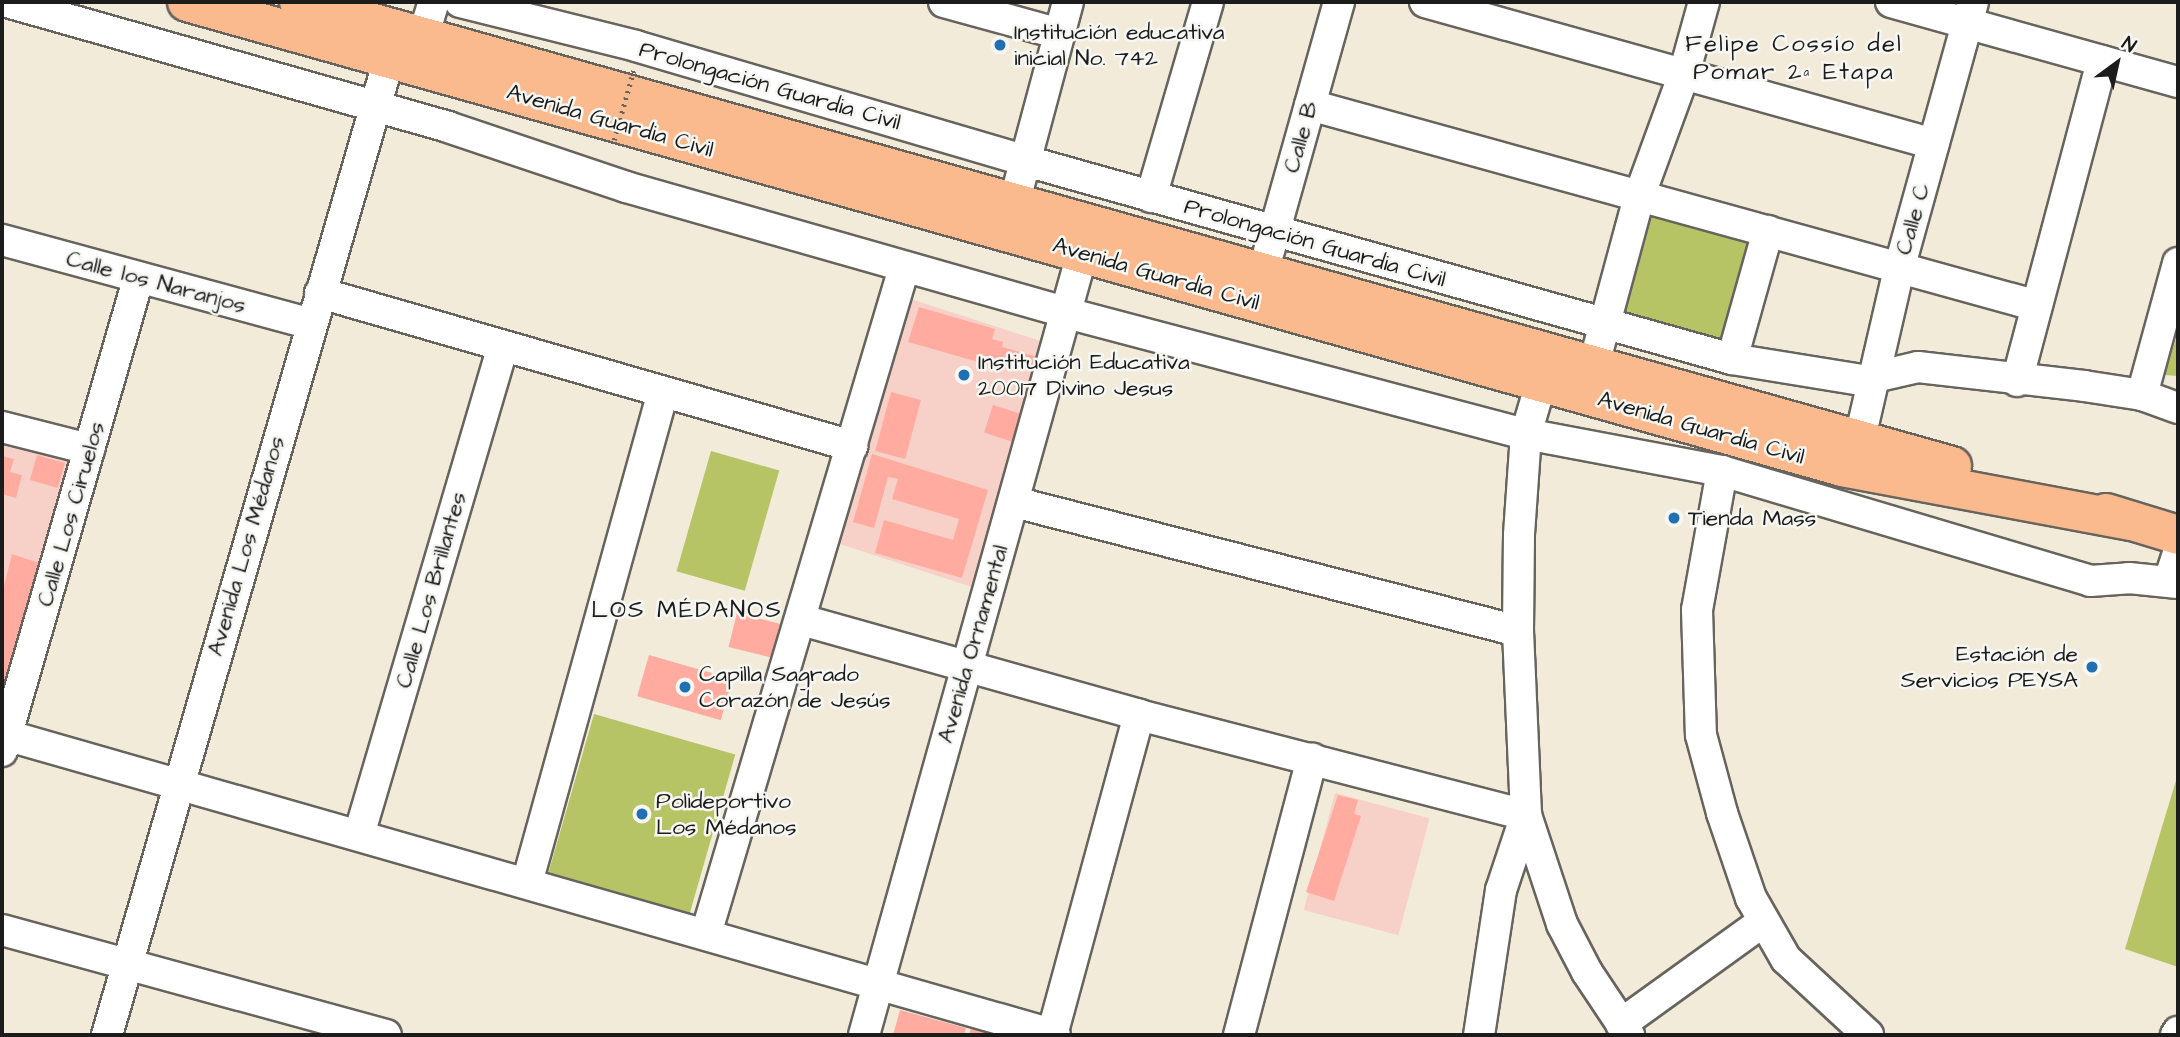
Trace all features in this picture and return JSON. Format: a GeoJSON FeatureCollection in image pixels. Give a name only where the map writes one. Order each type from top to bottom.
{"type":"FeatureCollection","features":[{"type":"Feature","properties":{"kind":"highway","name":"Avenida Guardia Civil"},"geometry":{"type":"LineString","coordinates":[[187,2],[389,59],[1011,217],[1263,271],[1860,438],[2178,535]]}},
{"type":"Feature","properties":{"kind":"highway","name":"Avenida Guardia Civil"},"geometry":{"type":"LineString","coordinates":[[299,2],[429,19],[1011,217],[1083,254],[1842,467],[2131,521]]}},
{"type":"Feature","properties":{"kind":"street"},"geometry":{"type":"LineString","coordinates":[[7,2],[375,106],[591,176],[904,268],[1526,433],[1722,471],[2090,581],[2129,578],[2174,582],[2178,553]]}},
{"type":"Feature","properties":{"kind":"street","name":"Prolongación Guardia Civil"},"geometry":{"type":"LineString","coordinates":[[460,2],[636,46],[1151,197],[1605,326],[1732,359],[1844,379],[1872,380],[1902,368],[1918,367],[2142,395],[2178,408]]}},
{"type":"Feature","properties":{"kind":"street"},"geometry":{"type":"LineString","coordinates":[[944,2],[1060,34]]}},
{"type":"Feature","properties":{"kind":"street"},"geometry":{"type":"LineString","coordinates":[[1011,217],[1068,2]]}},
{"type":"Feature","properties":{"kind":"street"},"geometry":{"type":"LineString","coordinates":[[1151,197],[1208,2]]}},
{"type":"Feature","properties":{"kind":"street","name":"Calle B"},"geometry":{"type":"LineString","coordinates":[[1263,271],[1339,2]]}},
{"type":"Feature","properties":{"kind":"street"},"geometry":{"type":"LineString","coordinates":[[1425,2],[1934,144]]}},
{"type":"Feature","properties":{"kind":"street"},"geometry":{"type":"LineString","coordinates":[[1594,364],[1639,197],[1684,74],[1704,2]]}},
{"type":"Feature","properties":{"kind":"street"},"geometry":{"type":"LineString","coordinates":[[1891,2],[1970,12],[2102,61],[2178,82]]}},
{"type":"Feature","properties":{"kind":"street","name":"Calle C"},"geometry":{"type":"LineString","coordinates":[[1860,438],[1899,269],[1970,12]]}},
{"type":"Feature","properties":{"kind":"street","name":"Avenida Los Médanos"},"geometry":{"type":"LineString","coordinates":[[107,1035],[177,783],[389,59]]}},
{"type":"Feature","properties":{"kind":"street"},"geometry":{"type":"LineString","coordinates":[[2017,380],[2034,305],[2102,61]]}},
{"type":"Feature","properties":{"kind":"street"},"geometry":{"type":"LineString","coordinates":[[1310,105],[2034,305]]}},
{"type":"Feature","properties":{"kind":"street"},"geometry":{"type":"LineString","coordinates":[[1732,359],[1768,231]]}},
{"type":"Feature","properties":{"kind":"street","name":"Calle los Naranjos"},"geometry":{"type":"LineString","coordinates":[[2,240],[311,324]]}},
{"type":"Feature","properties":{"kind":"street","name":"Avenida Ornamental"},"geometry":{"type":"LineString","coordinates":[[864,1035],[1083,254]]}},
{"type":"Feature","properties":{"kind":"street"},"geometry":{"type":"LineString","coordinates":[[2142,395],[2178,263]]}},
{"type":"Feature","properties":{"kind":"street"},"geometry":{"type":"LineString","coordinates":[[706,934],[802,620],[904,268]]}},
{"type":"Feature","properties":{"kind":"street","name":"Calle Los Ciruelos"},"geometry":{"type":"LineString","coordinates":[[3,740],[139,277]]}},
{"type":"Feature","properties":{"kind":"street"},"geometry":{"type":"LineString","coordinates":[[320,293],[852,446]]}},
{"type":"Feature","properties":{"kind":"street","name":"Calle Los Brillantes"},"geometry":{"type":"LineString","coordinates":[[359,835],[503,346]]}},
{"type":"Feature","properties":{"kind":"street"},"geometry":{"type":"LineString","coordinates":[[1541,383],[1526,433],[1518,631],[1526,815],[1562,924],[1625,1030],[1764,921]]}},
{"type":"Feature","properties":{"kind":"street"},"geometry":{"type":"LineString","coordinates":[[527,883],[663,392]]}},
{"type":"Feature","properties":{"kind":"street"},"geometry":{"type":"LineString","coordinates":[[2,427],[89,449]]}},
{"type":"Feature","properties":{"kind":"street"},"geometry":{"type":"LineString","coordinates":[[1722,471],[1698,610],[1698,708],[1722,813],[1764,921],[1786,959],[1868,1035]]}},
{"type":"Feature","properties":{"kind":"street"},"geometry":{"type":"LineString","coordinates":[[1014,502],[1518,631]]}},
{"type":"Feature","properties":{"kind":"street"},"geometry":{"type":"LineString","coordinates":[[802,620],[1139,715],[1526,815]]}},
{"type":"Feature","properties":{"kind":"street"},"geometry":{"type":"LineString","coordinates":[[3,740],[177,783],[1053,1035],[1139,715]]}},
{"type":"Feature","properties":{"kind":"street"},"geometry":{"type":"LineString","coordinates":[[1239,1035],[1312,758]]}},
{"type":"Feature","properties":{"kind":"street"},"geometry":{"type":"LineString","coordinates":[[1479,1035],[1500,890],[1526,815]]}},
{"type":"Feature","properties":{"kind":"street"},"geometry":{"type":"LineString","coordinates":[[2,930],[386,1035]]}},
{"type":"Feature","properties":{"kind":"path"},"geometry":{"type":"LineString","coordinates":[[614,140],[634,69]]}},
{"type":"Feature","properties":{"kind":"shaded area"},"geometry":{"type":"Polygon","coordinates":[[[911,299],[1050,344],[971,587],[832,542],[911,299]]]}},
{"type":"Feature","properties":{"kind":"shaded area"},"geometry":{"type":"Polygon","coordinates":[[[2,443],[69,461],[2,695],[2,443]]]}},
{"type":"Feature","properties":{"kind":"shaded area"},"geometry":{"type":"Polygon","coordinates":[[[1335,793],[1430,818],[1398,935],[1304,910],[1335,793]]]}},
{"type":"Feature","properties":{"kind":"green space"},"geometry":{"type":"Polygon","coordinates":[[[1653,210],[1756,239],[1724,349],[1622,320],[1653,210]]]}},
{"type":"Feature","properties":{"kind":"green space"},"geometry":{"type":"Polygon","coordinates":[[[2178,332],[2178,376],[2165,375],[2178,332]]]}},
{"type":"Feature","properties":{"kind":"green space"},"geometry":{"type":"Polygon","coordinates":[[[711,451],[779,471],[745,591],[677,571],[711,451]]]}},
{"type":"Feature","properties":{"kind":"green space","name":"Polideportivo Los Médanos"},"geometry":{"type":"Polygon","coordinates":[[[594,714],[735,755],[690,914],[548,874],[594,714]]]}},
{"type":"Feature","properties":{"kind":"green space"},"geometry":{"type":"Polygon","coordinates":[[[2178,774],[2178,967],[2125,949],[2178,774]]]}},
{"type":"Feature","properties":{"kind":"building"},"geometry":{"type":"Polygon","coordinates":[[[919,307],[995,329],[992,339],[1003,342],[1002,347],[1038,357],[1033,371],[998,361],[996,367],[908,342],[919,307]]]}},
{"type":"Feature","properties":{"kind":"building"},"geometry":{"type":"Polygon","coordinates":[[[891,392],[921,400],[905,459],[875,451],[891,392]]]}},
{"type":"Feature","properties":{"kind":"building"},"geometry":{"type":"Polygon","coordinates":[[[993,405],[1024,415],[1015,443],[984,433],[993,405]]]}},
{"type":"Feature","properties":{"kind":"building"},"geometry":{"type":"Polygon","coordinates":[[[872,454],[988,490],[962,578],[875,553],[884,520],[953,540],[959,519],[892,499],[898,479],[888,477],[874,528],[853,522],[872,454]]]}},
{"type":"Feature","properties":{"kind":"building"},"geometry":{"type":"Polygon","coordinates":[[[37,455],[65,463],[58,488],[30,480],[37,455]]]}},
{"type":"Feature","properties":{"kind":"building"},"geometry":{"type":"Polygon","coordinates":[[[2,456],[14,459],[10,472],[22,475],[16,498],[2,494],[2,456]]]}},
{"type":"Feature","properties":{"kind":"building"},"geometry":{"type":"Polygon","coordinates":[[[12,554],[39,563],[3,692],[2,594],[12,554]]]}},
{"type":"Feature","properties":{"kind":"building"},"geometry":{"type":"Polygon","coordinates":[[[737,613],[780,624],[771,658],[729,647],[737,613]]]}},
{"type":"Feature","properties":{"kind":"building","name":"Capilla Sagrado Corazón de Jesús"},"geometry":{"type":"Polygon","coordinates":[[[649,655],[733,679],[721,720],[637,696],[649,655]]]}},
{"type":"Feature","properties":{"kind":"building"},"geometry":{"type":"Polygon","coordinates":[[[1338,795],[1358,800],[1354,814],[1361,816],[1334,901],[1306,892],[1338,795]]]}},
{"type":"Feature","properties":{"kind":"building"},"geometry":{"type":"Polygon","coordinates":[[[900,1010],[966,1028],[964,1035],[893,1035],[900,1010]]]}},
{"type":"Feature","properties":{"kind":"building"},"geometry":{"type":"Polygon","coordinates":[[[971,1027],[994,1035],[969,1035],[971,1027]]]}},
{"type":"Feature","properties":{"kind":"place","name":"Institución educativa inicial No. 742"},"geometry":{"type":"Point","coordinates":[1000,45]}},
{"type":"Feature","properties":{"kind":"place","name":"Institución Educativa 20017 Divino Jesus"},"geometry":{"type":"Point","coordinates":[964,375]}},
{"type":"Feature","properties":{"kind":"place","name":"Tienda Mass"},"geometry":{"type":"Point","coordinates":[1674,518]}},
{"type":"Feature","properties":{"kind":"place","name":"Estación de Servicios PEYSA"},"geometry":{"type":"Point","coordinates":[2092,667]}},
{"type":"Feature","properties":{"kind":"place","name":"Capilla Sagrado Corazón de Jesús"},"geometry":{"type":"Point","coordinates":[685,687]}},
{"type":"Feature","properties":{"kind":"place","name":"Polideportivo Los Médanos"},"geometry":{"type":"Point","coordinates":[642,814]}},
{"type":"Feature","properties":{"kind":"district","name":"Felipe Cossío del Pomar 2ª Etapa"},"geometry":{"type":"Point","coordinates":[1794,59]}},
{"type":"Feature","properties":{"kind":"district","name":"LOS MÉDANOS"},"geometry":{"type":"Point","coordinates":[687,611]}}]}
